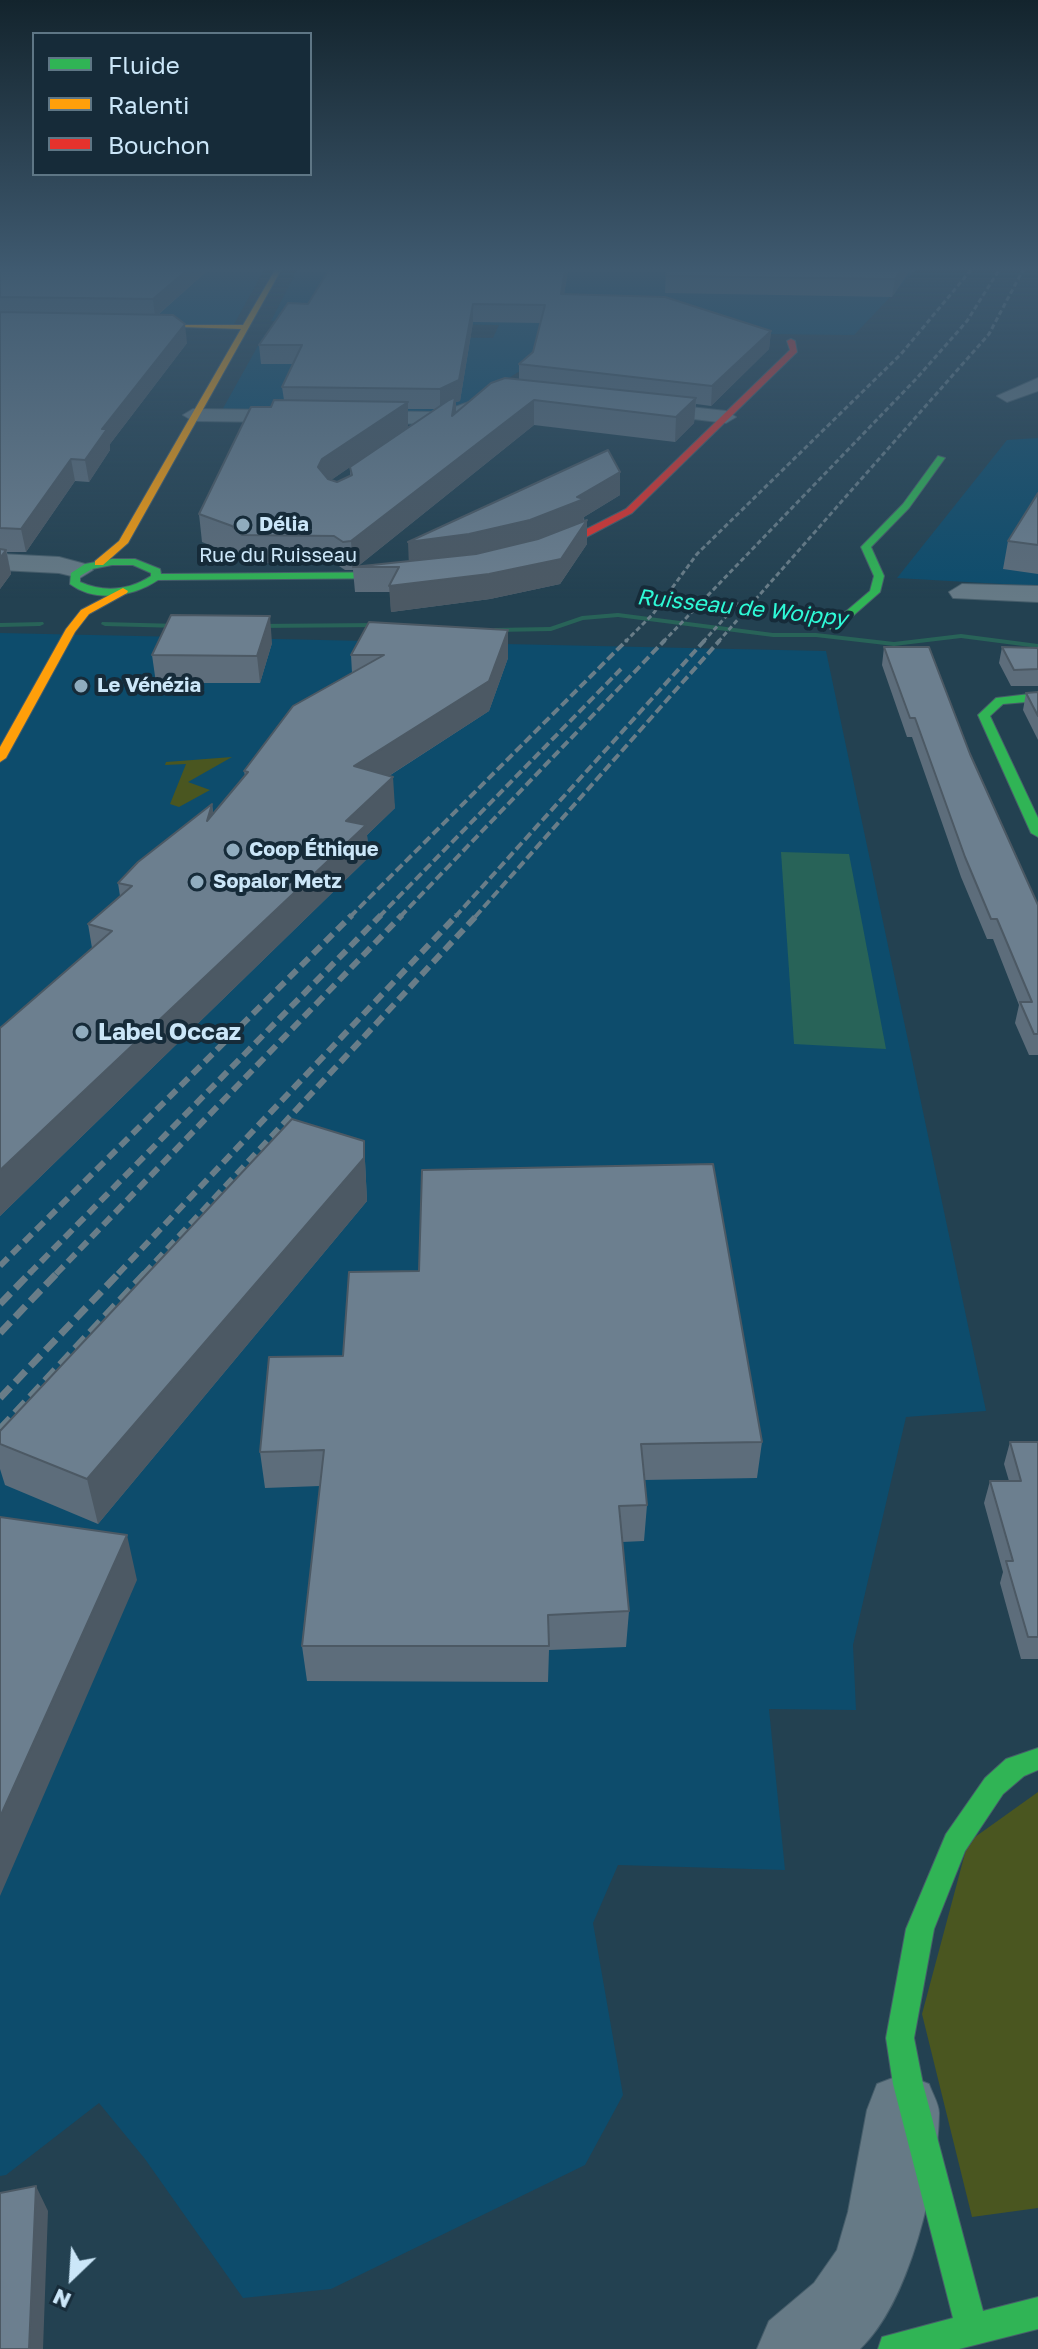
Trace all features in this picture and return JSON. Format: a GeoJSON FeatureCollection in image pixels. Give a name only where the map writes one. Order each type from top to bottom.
{"type":"FeatureCollection","features":[{"type":"Feature","properties":{"kind":"street"},"geometry":{"type":"LineString","coordinates":[[85,612],[88,574],[123,543],[214,380]]}},
{"type":"Feature","properties":{"kind":"street"},"geometry":{"type":"LineString","coordinates":[[516,559],[571,541],[606,524],[645,498],[764,380]]}},
{"type":"Feature","properties":{"kind":"street"},"geometry":{"type":"LineString","coordinates":[[1007,396],[1038,384]]}},
{"type":"Feature","properties":{"kind":"street"},"geometry":{"type":"LineString","coordinates":[[193,415],[441,418],[470,411],[500,393]]}},
{"type":"Feature","properties":{"kind":"street"},"geometry":{"type":"LineString","coordinates":[[622,405],[726,417]]}},
{"type":"Feature","properties":{"kind":"street"},"geometry":{"type":"LineString","coordinates":[[413,439],[441,418]]}},
{"type":"Feature","properties":{"kind":"street"},"geometry":{"type":"LineString","coordinates":[[834,627],[875,592],[879,576],[866,547],[906,506],[941,458]]}},
{"type":"Feature","properties":{"kind":"street"},"geometry":{"type":"LineString","coordinates":[[123,543],[135,562]]}},
{"type":"Feature","properties":{"kind":"street"},"geometry":{"type":"LineString","coordinates":[[0,562],[59,565],[88,574],[123,591]]}},
{"type":"Feature","properties":{"kind":"street"},"geometry":{"type":"LineString","coordinates":[[0,758],[70,631],[85,612],[156,577],[152,567],[135,562],[88,574]]}},
{"type":"Feature","properties":{"kind":"street","name":"Rue du Ruisseau"},"geometry":{"type":"LineString","coordinates":[[156,577],[362,578],[436,573]]}},
{"type":"Feature","properties":{"kind":"street"},"geometry":{"type":"LineString","coordinates":[[962,592],[1038,594]]}},
{"type":"Feature","properties":{"kind":"street"},"geometry":{"type":"LineString","coordinates":[[0,713],[34,697]]}},
{"type":"Feature","properties":{"kind":"street"},"geometry":{"type":"LineString","coordinates":[[1038,697],[1000,700],[986,709],[984,715],[1038,833]]}},
{"type":"Feature","properties":{"kind":"street"},"geometry":{"type":"LineString","coordinates":[[971,2327],[908,2084],[900,2038],[920,1929],[955,1843],[994,1786],[1015,1767],[1038,1759]]}},
{"type":"Feature","properties":{"kind":"street"},"geometry":{"type":"LineString","coordinates":[[797,2349],[822,2331],[849,2303],[869,2268],[879,2238],[908,2084]]}},
{"type":"Feature","properties":{"kind":"street"},"geometry":{"type":"LineString","coordinates":[[894,2349],[971,2327],[1038,2313]]}},
{"type":"Feature","properties":{"kind":"shaded area"},"geometry":{"type":"Polygon","coordinates":[[[239,380],[506,380],[453,413],[221,412],[239,380]]]}},
{"type":"Feature","properties":{"kind":"shaded area"},"geometry":{"type":"Polygon","coordinates":[[[1038,438],[1038,586],[897,578],[1007,440],[1038,438]]]}},
{"type":"Feature","properties":{"kind":"shaded area"},"geometry":{"type":"Polygon","coordinates":[[[0,633],[826,651],[986,1411],[906,1417],[853,1645],[856,1710],[769,1709],[785,1870],[618,1865],[593,1923],[623,2095],[585,2165],[331,2289],[243,2298],[145,2159],[99,2103],[6,2175],[0,2176],[0,633]]]}},
{"type":"Feature","properties":{"kind":"shaded area"},"geometry":{"type":"Polygon","coordinates":[[[232,757],[188,782],[210,790],[179,807],[170,804],[186,764],[165,765],[166,762],[232,757]]]}},
{"type":"Feature","properties":{"kind":"shaded area"},"geometry":{"type":"Polygon","coordinates":[[[781,852],[849,854],[886,1049],[794,1044],[781,852]]]}},
{"type":"Feature","properties":{"kind":"shaded area"},"geometry":{"type":"Polygon","coordinates":[[[1038,1792],[1038,2208],[972,2217],[922,2014],[968,1842],[1038,1792]]]}},
{"type":"Feature","properties":{"kind":"building"},"geometry":{"type":"Polygon","coordinates":[[[0,380],[141,380],[102,429],[107,429],[85,460],[71,459],[21,529],[0,528],[0,380]]]}},
{"type":"Feature","properties":{"kind":"building"},"geometry":{"type":"Polygon","coordinates":[[[286,380],[459,380],[440,389],[282,387],[286,380]]]}},
{"type":"Feature","properties":{"kind":"building"},"geometry":{"type":"Polygon","coordinates":[[[520,380],[696,398],[676,417],[534,400],[351,541],[343,542],[334,536],[242,535],[232,526],[199,514],[251,407],[271,407],[274,400],[408,402],[322,459],[318,467],[328,479],[337,482],[352,475],[350,467],[449,400],[455,397],[452,416],[491,383],[520,380]]]}},
{"type":"Feature","properties":{"kind":"building"},"geometry":{"type":"Polygon","coordinates":[[[656,380],[719,380],[712,386],[656,380]]]}},
{"type":"Feature","properties":{"kind":"building"},"geometry":{"type":"Polygon","coordinates":[[[608,450],[620,472],[577,497],[584,499],[530,520],[469,534],[408,542],[608,450]]]}},
{"type":"Feature","properties":{"kind":"building"},"geometry":{"type":"Polygon","coordinates":[[[1038,493],[1038,545],[1008,541],[1038,493]]]}},
{"type":"Feature","properties":{"kind":"building"},"geometry":{"type":"Polygon","coordinates":[[[587,520],[561,559],[489,574],[389,586],[399,567],[353,567],[476,554],[538,539],[587,520]]]}},
{"type":"Feature","properties":{"kind":"building"},"geometry":{"type":"Polygon","coordinates":[[[171,615],[270,616],[257,656],[152,655],[171,615]]]}},
{"type":"Feature","properties":{"kind":"building"},"geometry":{"type":"Polygon","coordinates":[[[369,622],[508,630],[489,681],[354,766],[393,777],[346,821],[366,825],[0,1170],[0,1028],[112,931],[88,924],[132,886],[118,883],[138,862],[212,804],[207,821],[248,772],[244,771],[293,706],[384,655],[351,655],[369,622]]]}},
{"type":"Feature","properties":{"kind":"building"},"geometry":{"type":"Polygon","coordinates":[[[884,647],[929,647],[970,754],[1038,905],[1038,1034],[1034,1034],[1020,1002],[1032,1002],[997,919],[991,919],[965,857],[915,718],[910,718],[884,647]]]}},
{"type":"Feature","properties":{"kind":"building"},"geometry":{"type":"Polygon","coordinates":[[[1002,647],[1038,648],[1038,669],[1014,670],[1002,647]]]}},
{"type":"Feature","properties":{"kind":"building"},"geometry":{"type":"Polygon","coordinates":[[[1038,692],[1038,716],[1026,693],[1038,692]]]}},
{"type":"Feature","properties":{"kind":"building"},"geometry":{"type":"Polygon","coordinates":[[[292,1119],[364,1141],[364,1158],[87,1479],[0,1444],[0,1431],[292,1119]]]}},
{"type":"Feature","properties":{"kind":"building"},"geometry":{"type":"Polygon","coordinates":[[[713,1164],[762,1442],[641,1444],[647,1505],[619,1506],[629,1611],[548,1615],[549,1646],[302,1646],[324,1450],[260,1452],[269,1357],[343,1356],[349,1272],[419,1271],[422,1170],[713,1164]]]}},
{"type":"Feature","properties":{"kind":"building"},"geometry":{"type":"Polygon","coordinates":[[[1010,1442],[1038,1442],[1038,1637],[1028,1637],[1006,1561],[1013,1561],[990,1481],[1021,1481],[1010,1442]]]}},
{"type":"Feature","properties":{"kind":"building"},"geometry":{"type":"Polygon","coordinates":[[[0,1517],[127,1535],[0,1817],[0,1517]]]}},
{"type":"Feature","properties":{"kind":"building"},"geometry":{"type":"Polygon","coordinates":[[[36,2186],[29,2349],[0,2349],[0,2193],[36,2186]]]}},
{"type":"Feature","properties":{"kind":"waterway","name":"Ruisseau de Woippy"},"geometry":{"type":"LineString","coordinates":[[495,630],[551,629],[582,618],[618,615],[773,635],[816,635],[894,644],[961,636],[1038,646]]}},
{"type":"Feature","properties":{"kind":"waterway","name":"Ruisseau de Woippy"},"geometry":{"type":"LineString","coordinates":[[0,625],[40,624]]}},
{"type":"Feature","properties":{"kind":"waterway","name":"Ruisseau de Woippy"},"geometry":{"type":"LineString","coordinates":[[105,624],[180,626]]}},
{"type":"Feature","properties":{"kind":"waterway","name":"Ruisseau de Woippy"},"geometry":{"type":"LineString","coordinates":[[255,626],[380,625]]}},
{"type":"Feature","properties":{"kind":"railway"},"geometry":{"type":"LineString","coordinates":[[352,915],[653,614],[697,554],[875,380]]}},
{"type":"Feature","properties":{"kind":"railway"},"geometry":{"type":"LineString","coordinates":[[663,642],[915,380]]}},
{"type":"Feature","properties":{"kind":"railway"},"geometry":{"type":"LineString","coordinates":[[718,642],[949,380]]}},
{"type":"Feature","properties":{"kind":"railway"},"geometry":{"type":"LineString","coordinates":[[703,642],[740,601]]}},
{"type":"Feature","properties":{"kind":"railway"},"geometry":{"type":"LineString","coordinates":[[400,917],[665,640]]}},
{"type":"Feature","properties":{"kind":"railway"},"geometry":{"type":"LineString","coordinates":[[455,917],[705,640]]}},
{"type":"Feature","properties":{"kind":"railway"},"geometry":{"type":"LineString","coordinates":[[475,917],[720,640]]}},
{"type":"Feature","properties":{"kind":"railway"},"geometry":{"type":"LineString","coordinates":[[379,917],[621,669]]}},
{"type":"Feature","properties":{"kind":"railway"},"geometry":{"type":"LineString","coordinates":[[0,1266],[352,915]]}},
{"type":"Feature","properties":{"kind":"railway"},"geometry":{"type":"LineString","coordinates":[[29,1274],[381,915]]}},
{"type":"Feature","properties":{"kind":"railway"},"geometry":{"type":"LineString","coordinates":[[56,1274],[402,915]]}},
{"type":"Feature","properties":{"kind":"railway"},"geometry":{"type":"LineString","coordinates":[[118,1274],[457,915]]}},
{"type":"Feature","properties":{"kind":"railway"},"geometry":{"type":"LineString","coordinates":[[144,1274],[477,915]]}},
{"type":"Feature","properties":{"kind":"railway"},"geometry":{"type":"LineString","coordinates":[[0,1304],[31,1272]]}},
{"type":"Feature","properties":{"kind":"railway"},"geometry":{"type":"LineString","coordinates":[[0,1333],[58,1272]]}},
{"type":"Feature","properties":{"kind":"railway"},"geometry":{"type":"LineString","coordinates":[[0,1398],[120,1272]]}},
{"type":"Feature","properties":{"kind":"railway"},"geometry":{"type":"LineString","coordinates":[[0,1429],[146,1272]]}},
{"type":"Feature","properties":{"kind":"traffic: fast"},"geometry":{"type":"LineString","coordinates":[[834,627],[875,592],[879,576],[866,547],[906,506],[941,458]]}},
{"type":"Feature","properties":{"kind":"traffic: fast"},"geometry":{"type":"LineString","coordinates":[[112,562],[135,562],[156,571],[156,577],[137,588],[117,592],[95,591],[75,584],[75,575],[89,566],[112,562]]}},
{"type":"Feature","properties":{"kind":"traffic: fast"},"geometry":{"type":"LineString","coordinates":[[156,577],[413,575]]}},
{"type":"Feature","properties":{"kind":"traffic: fast"},"geometry":{"type":"LineString","coordinates":[[1038,697],[1000,701],[984,715],[1038,833]]}},
{"type":"Feature","properties":{"kind":"traffic: fast"},"geometry":{"type":"LineString","coordinates":[[971,2327],[908,2084],[900,2038],[920,1929],[955,1843],[994,1786],[1015,1767],[1038,1759]]}},
{"type":"Feature","properties":{"kind":"traffic: fast"},"geometry":{"type":"LineString","coordinates":[[894,2349],[1038,2313]]}},
{"type":"Feature","properties":{"kind":"traffic: slow"},"geometry":{"type":"LineString","coordinates":[[99,563],[123,543],[216,380]]}},
{"type":"Feature","properties":{"kind":"traffic: slow"},"geometry":{"type":"LineString","coordinates":[[0,758],[70,631],[85,612],[123,591]]}},
{"type":"Feature","properties":{"kind":"traffic: jam"},"geometry":{"type":"LineString","coordinates":[[532,555],[571,541],[629,511],[764,380]]}},
{"type":"Feature","properties":{"kind":"place","name":"Délia"},"geometry":{"type":"Point","coordinates":[243,525]}},
{"type":"Feature","properties":{"kind":"place","name":"Le Vénézia"},"geometry":{"type":"Point","coordinates":[81,686]}},
{"type":"Feature","properties":{"kind":"place","name":"Coop Éthique"},"geometry":{"type":"Point","coordinates":[233,850]}},
{"type":"Feature","properties":{"kind":"place","name":"Sopalor Metz"},"geometry":{"type":"Point","coordinates":[197,882]}},
{"type":"Feature","properties":{"kind":"place","name":"Label Occaz"},"geometry":{"type":"Point","coordinates":[82,1032]}}]}
